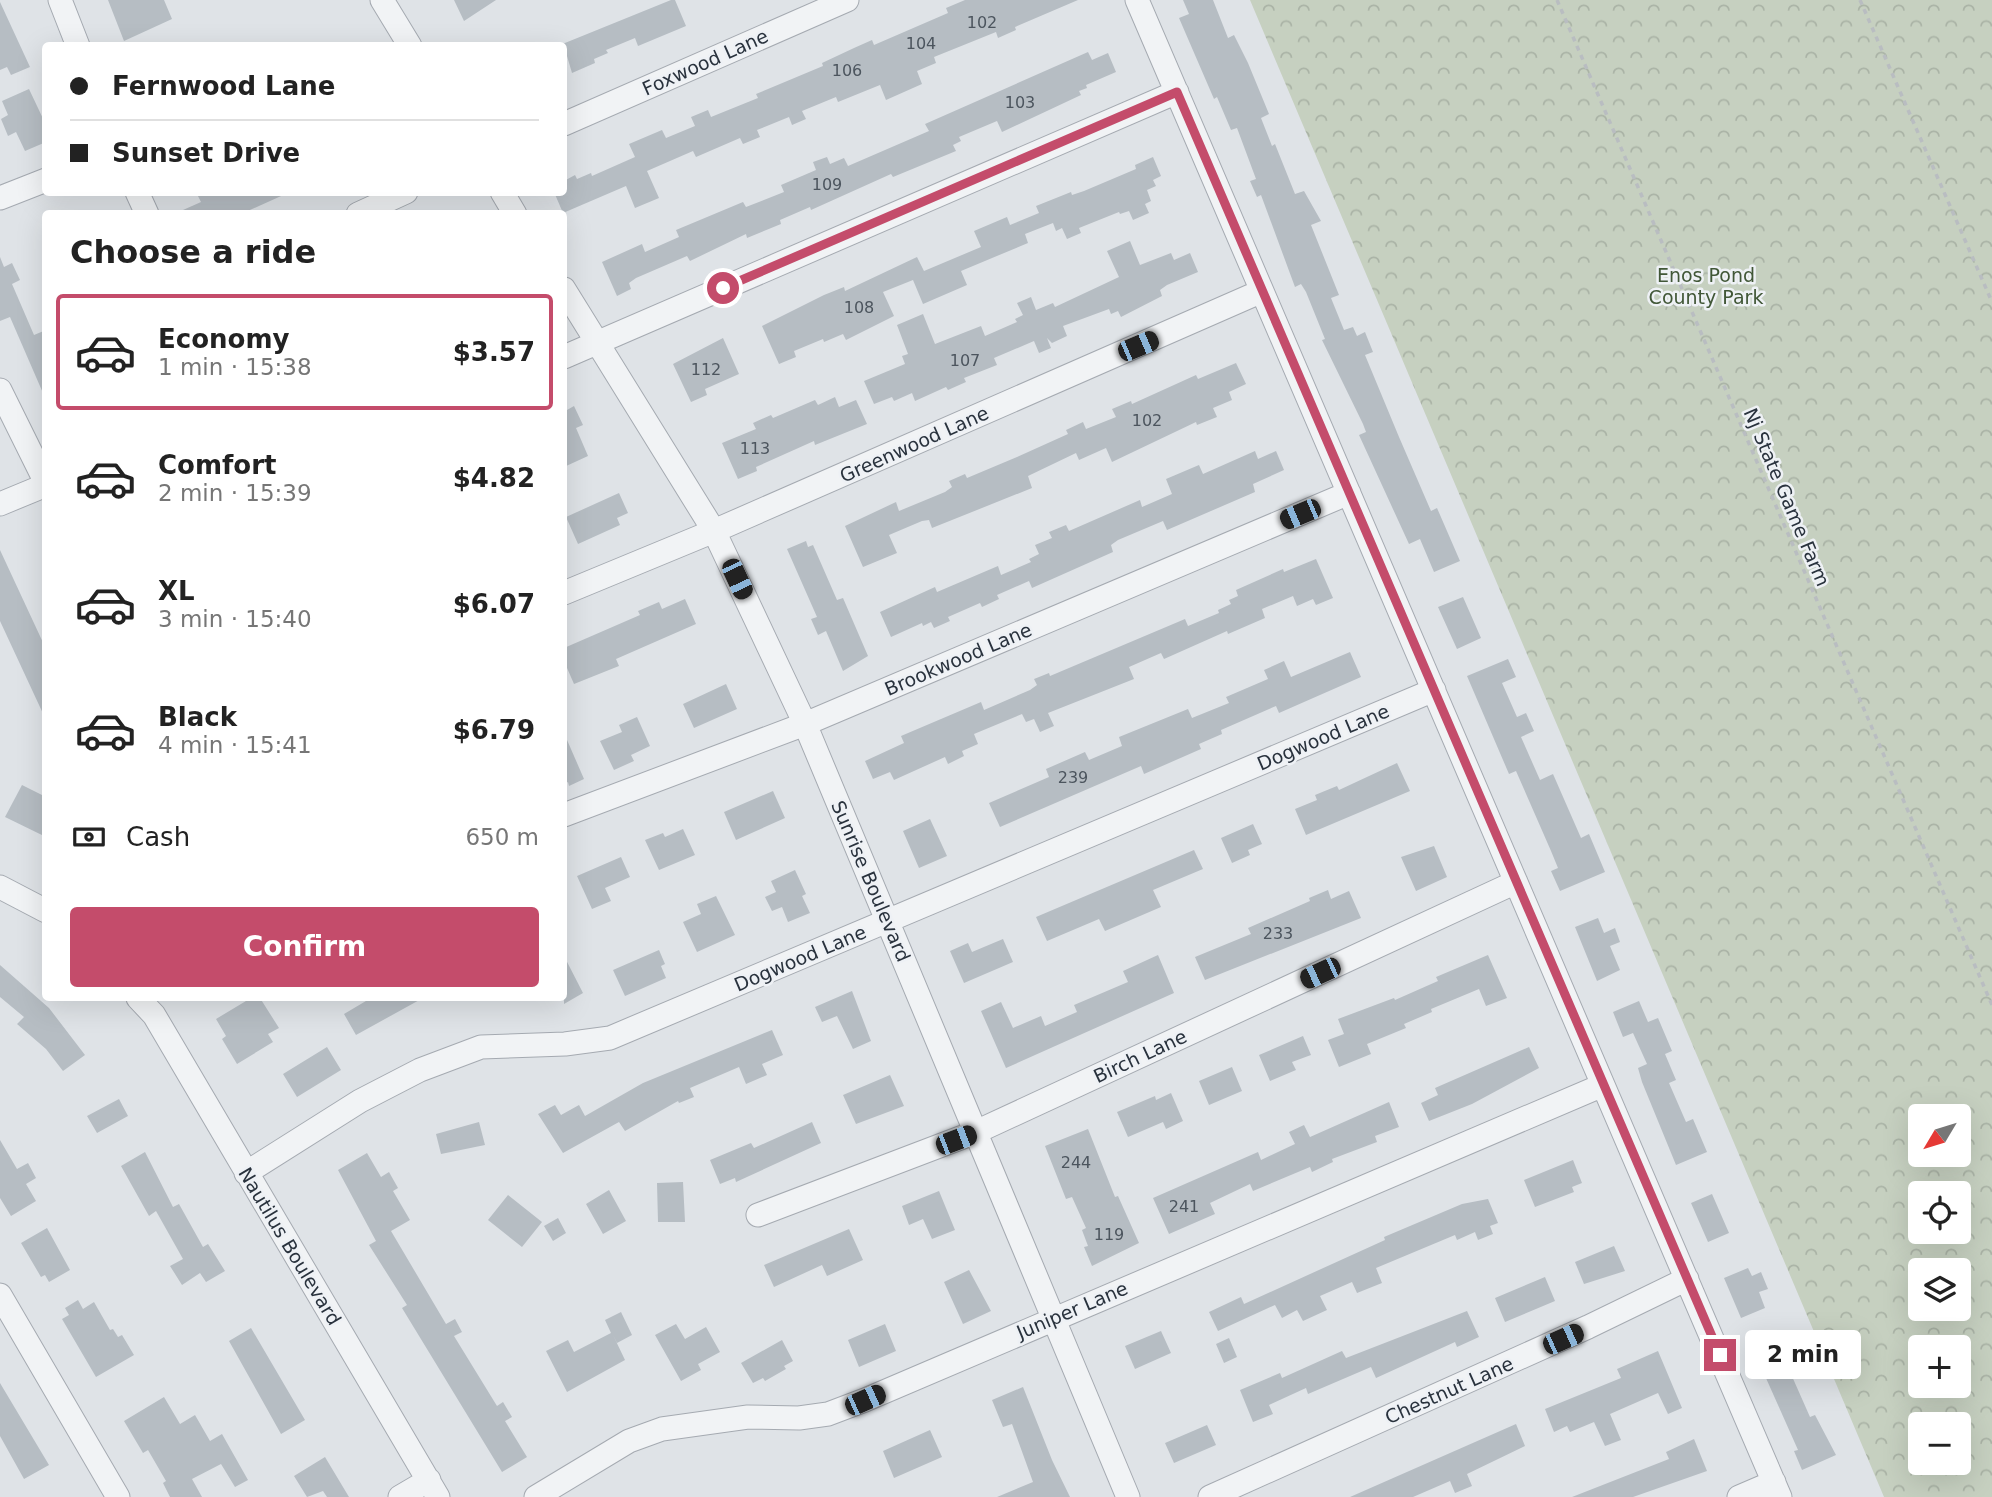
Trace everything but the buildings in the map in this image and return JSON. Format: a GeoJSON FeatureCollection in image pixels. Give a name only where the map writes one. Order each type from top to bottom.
{"type":"FeatureCollection","features":[{"type":"Feature","properties":{"kind":"street"},"geometry":{"type":"LineString","coordinates":[[61,0],[77,42]]}},
{"type":"Feature","properties":{"kind":"street"},"geometry":{"type":"LineString","coordinates":[[382,0],[408,42]]}},
{"type":"Feature","properties":{"kind":"street","name":"Foxwood Lane"},"geometry":{"type":"LineString","coordinates":[[567,123],[847,0]]}},
{"type":"Feature","properties":{"kind":"street"},"geometry":{"type":"LineString","coordinates":[[1137,0],[1777,1489],[1739,1497]]}},
{"type":"Feature","properties":{"kind":"street"},"geometry":{"type":"LineString","coordinates":[[567,356],[1177,92]]}},
{"type":"Feature","properties":{"kind":"street"},"geometry":{"type":"LineString","coordinates":[[0,198],[42,182]]}},
{"type":"Feature","properties":{"kind":"street"},"geometry":{"type":"LineString","coordinates":[[367,210],[397,196]]}},
{"type":"Feature","properties":{"kind":"street","name":"Greenwood Lane"},"geometry":{"type":"LineString","coordinates":[[567,592],[715,531],[1262,291]]}},
{"type":"Feature","properties":{"kind":"street","name":"Sunrise Boulevard"},"geometry":{"type":"LineString","coordinates":[[567,294],[715,531],[805,724],[1128,1497]]}},
{"type":"Feature","properties":{"kind":"street"},"geometry":{"type":"LineString","coordinates":[[0,390],[42,476]]}},
{"type":"Feature","properties":{"kind":"street"},"geometry":{"type":"LineString","coordinates":[[0,504],[42,486]]}},
{"type":"Feature","properties":{"kind":"street","name":"Brookwood Lane"},"geometry":{"type":"LineString","coordinates":[[567,814],[805,724],[1349,493]]}},
{"type":"Feature","properties":{"kind":"street","name":"Dogwood Lane"},"geometry":{"type":"LineString","coordinates":[[246,1173],[360,1101],[420,1070],[481,1047],[565,1044],[610,1038],[1434,690]]}},
{"type":"Feature","properties":{"kind":"street","name":"Birch Lane"},"geometry":{"type":"LineString","coordinates":[[758,1215],[976,1132],[1516,882]]}},
{"type":"Feature","properties":{"kind":"street"},"geometry":{"type":"LineString","coordinates":[[0,887],[42,909]]}},
{"type":"Feature","properties":{"kind":"street","name":"Nautilus Boulevard"},"geometry":{"type":"LineString","coordinates":[[141,1001],[154,1015],[433,1488]]}},
{"type":"Feature","properties":{"kind":"street","name":"Juniper Lane"},"geometry":{"type":"LineString","coordinates":[[536,1497],[629,1441],[662,1429],[748,1417],[799,1418],[828,1414],[1603,1085]]}},
{"type":"Feature","properties":{"kind":"street","name":"Chestnut Lane"},"geometry":{"type":"LineString","coordinates":[[1210,1497],[1576,1333],[1687,1279]]}},
{"type":"Feature","properties":{"kind":"street"},"geometry":{"type":"LineString","coordinates":[[0,1295],[118,1497]]}},
{"type":"Feature","properties":{"kind":"street"},"geometry":{"type":"LineString","coordinates":[[400,1497],[433,1488]]}},
{"type":"Feature","properties":{"kind":"path","name":"Nj State Game Farm"},"geometry":{"type":"LineString","coordinates":[[1557,0],[1992,1005]]}},
{"type":"Feature","properties":{"kind":"path"},"geometry":{"type":"LineString","coordinates":[[1860,0],[1992,302]]}},
{"type":"Feature","properties":{"kind":"green space","name":"Enos Pond County Park"},"geometry":{"type":"Polygon","coordinates":[[[1250,0],[1992,0],[1992,1497],[1884,1497],[1250,0]]]}},
{"type":"Feature","properties":{"kind":"route"},"geometry":{"type":"LineString","coordinates":[[723,288],[1177,92],[1720,1355]]}}]}
